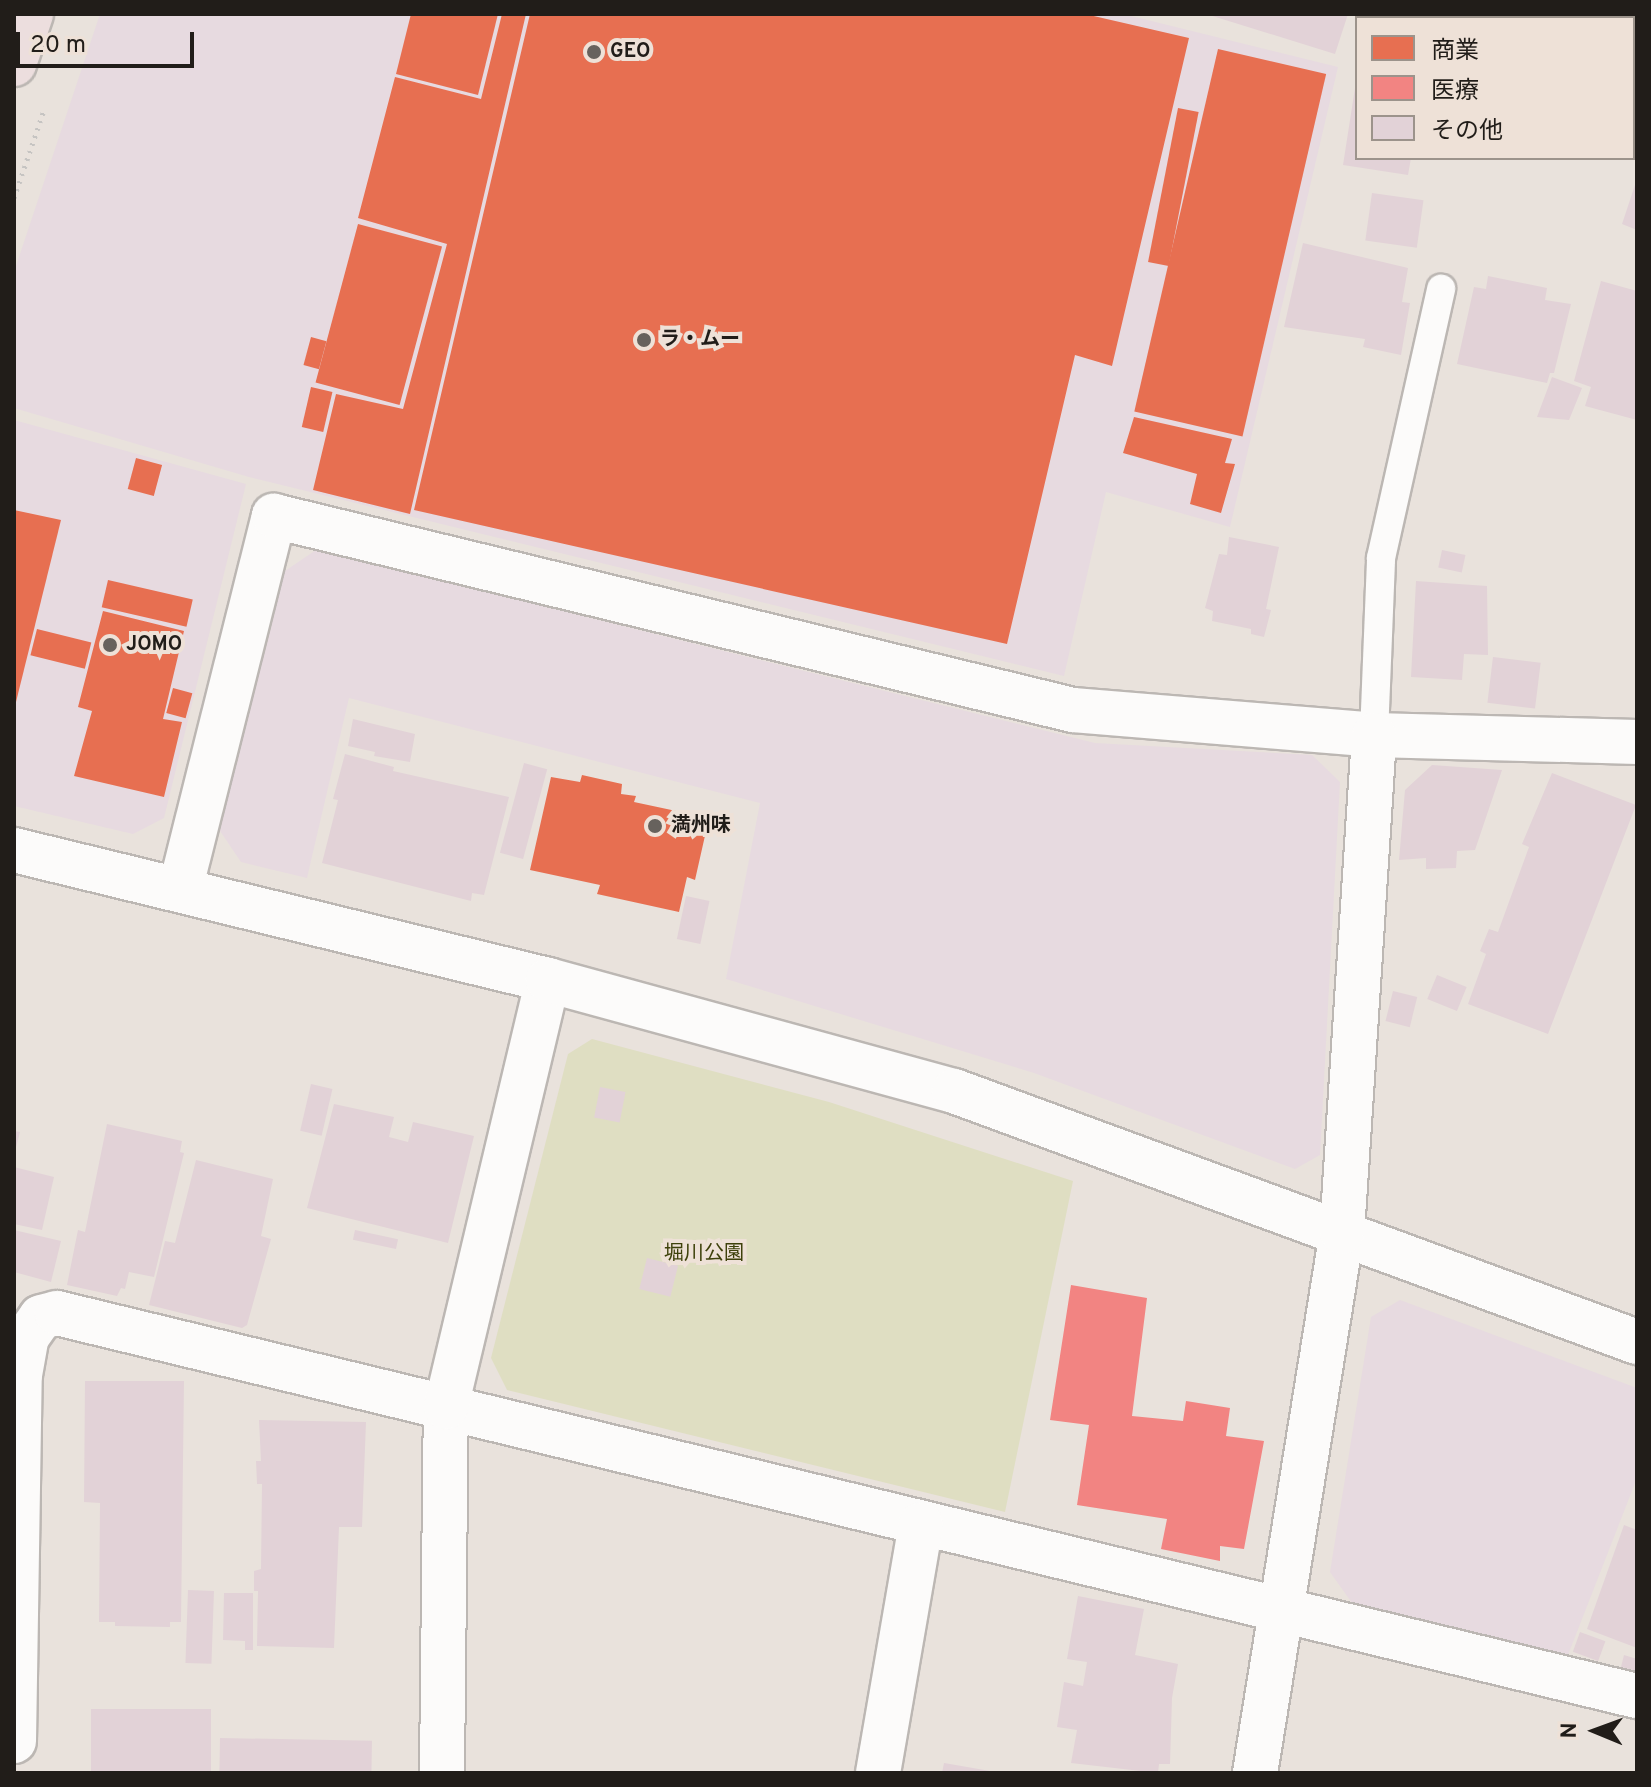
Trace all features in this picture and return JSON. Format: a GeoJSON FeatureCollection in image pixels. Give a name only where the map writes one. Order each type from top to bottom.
{"type":"FeatureCollection","features":[{"type":"Feature","properties":{"kind":"highway"},"geometry":{"type":"LineString","coordinates":[[14,64],[31,14]]}},
{"type":"Feature","properties":{"kind":"street"},"geometry":{"type":"LineString","coordinates":[[180,890],[274,516],[1073,710],[1374,735],[1637,742]]}},
{"type":"Feature","properties":{"kind":"street"},"geometry":{"type":"LineString","coordinates":[[1255,1773],[1342,1232],[1374,735]]}},
{"type":"Feature","properties":{"kind":"street"},"geometry":{"type":"LineString","coordinates":[[14,850],[548,980],[954,1091],[1637,1342]]}},
{"type":"Feature","properties":{"kind":"street"},"geometry":{"type":"LineString","coordinates":[[442,1773],[446,1407],[548,980]]}},
{"type":"Feature","properties":{"kind":"street"},"geometry":{"type":"LineString","coordinates":[[14,1741],[20,1375],[27,1337],[41,1317],[57,1313],[921,1525],[1637,1696]]}},
{"type":"Feature","properties":{"kind":"street"},"geometry":{"type":"LineString","coordinates":[[878,1773],[921,1525]]}},
{"type":"Feature","properties":{"kind":"lane"},"geometry":{"type":"LineString","coordinates":[[1374,735],[1381,558],[1441,289]]}},
{"type":"Feature","properties":{"kind":"shaded area","name":"ラ・ムー"},"geometry":{"type":"Polygon","coordinates":[[[100,14],[1123,14],[1338,67],[1230,527],[1106,492],[1064,676],[249,477],[14,408],[14,272],[100,14]]]}},
{"type":"Feature","properties":{"kind":"shaded area","name":"JOMO"},"geometry":{"type":"Polygon","coordinates":[[[14,420],[246,484],[164,818],[133,834],[14,806],[14,420]]]}},
{"type":"Feature","properties":{"kind":"shaded area"},"geometry":{"type":"Polygon","coordinates":[[[316,550],[1095,743],[1312,755],[1340,782],[1320,1155],[1295,1169],[1034,1073],[726,979],[760,803],[349,698],[307,878],[241,862],[218,828],[285,571],[316,550]]]}},
{"type":"Feature","properties":{"kind":"shaded area"},"geometry":{"type":"Polygon","coordinates":[[[1400,1300],[1637,1388],[1637,1478],[1568,1655],[1352,1603],[1330,1572],[1371,1317],[1400,1300]]]}},
{"type":"Feature","properties":{"kind":"green space","name":"堀川公園"},"geometry":{"type":"Polygon","coordinates":[[[592,1039],[829,1102],[1073,1181],[1005,1512],[507,1390],[491,1358],[568,1054],[592,1039]]]}},
{"type":"Feature","properties":{"kind":"building: 商業"},"geometry":{"type":"Polygon","coordinates":[[[411,14],[498,14],[478,95],[396,74],[411,14]]]}},
{"type":"Feature","properties":{"kind":"building: 商業"},"geometry":{"type":"Polygon","coordinates":[[[502,14],[526,14],[410,514],[313,490],[336,394],[403,409],[447,244],[358,218],[395,77],[481,99],[502,14]]]}},
{"type":"Feature","properties":{"kind":"building: 商業"},"geometry":{"type":"Polygon","coordinates":[[[530,14],[1085,14],[1189,38],[1112,366],[1075,355],[1007,644],[414,510],[530,14]]]}},
{"type":"Feature","properties":{"kind":"building: 商業"},"geometry":{"type":"Polygon","coordinates":[[[1218,49],[1326,74],[1242,436],[1134,411],[1218,49]]]}},
{"type":"Feature","properties":{"kind":"building: 商業"},"geometry":{"type":"Polygon","coordinates":[[[1178,108],[1199,112],[1169,266],[1148,262],[1178,108]]]}},
{"type":"Feature","properties":{"kind":"building: 商業"},"geometry":{"type":"Polygon","coordinates":[[[358,224],[442,247],[400,405],[316,382],[358,224]]]}},
{"type":"Feature","properties":{"kind":"building: 商業"},"geometry":{"type":"Polygon","coordinates":[[[311,337],[326,341],[319,369],[303,365],[311,337]]]}},
{"type":"Feature","properties":{"kind":"building: 商業"},"geometry":{"type":"Polygon","coordinates":[[[311,387],[332,392],[323,432],[302,427],[311,387]]]}},
{"type":"Feature","properties":{"kind":"building: 商業"},"geometry":{"type":"Polygon","coordinates":[[[1134,417],[1232,439],[1225,463],[1235,464],[1221,513],[1190,504],[1197,474],[1123,453],[1134,417]]]}},
{"type":"Feature","properties":{"kind":"building: 商業"},"geometry":{"type":"Polygon","coordinates":[[[136,458],[162,465],[154,496],[128,489],[136,458]]]}},
{"type":"Feature","properties":{"kind":"building: 商業"},"geometry":{"type":"Polygon","coordinates":[[[14,510],[61,520],[15,706],[14,706],[14,510]]]}},
{"type":"Feature","properties":{"kind":"building: 商業"},"geometry":{"type":"Polygon","coordinates":[[[108,580],[193,600],[186,627],[102,607],[108,580]]]}},
{"type":"Feature","properties":{"kind":"building: 商業"},"geometry":{"type":"Polygon","coordinates":[[[103,611],[184,631],[163,719],[182,722],[164,797],[74,776],[92,711],[78,707],[103,611]]]}},
{"type":"Feature","properties":{"kind":"building: 商業"},"geometry":{"type":"Polygon","coordinates":[[[37,629],[91,643],[85,669],[30,655],[37,629]]]}},
{"type":"Feature","properties":{"kind":"building: 商業"},"geometry":{"type":"Polygon","coordinates":[[[173,688],[192,693],[186,718],[166,713],[173,688]]]}},
{"type":"Feature","properties":{"kind":"building: 商業"},"geometry":{"type":"Polygon","coordinates":[[[582,775],[622,784],[621,794],[636,796],[634,802],[709,818],[695,880],[687,877],[679,912],[597,894],[600,885],[530,870],[551,777],[580,782],[582,775]]]}},
{"type":"Feature","properties":{"kind":"building: 医療"},"geometry":{"type":"Polygon","coordinates":[[[1071,1285],[1147,1298],[1132,1416],[1183,1421],[1186,1401],[1230,1408],[1226,1436],[1264,1441],[1244,1549],[1220,1546],[1220,1561],[1161,1549],[1167,1519],[1077,1505],[1089,1425],[1050,1420],[1071,1285]]]}},
{"type":"Feature","properties":{"kind":"building: その他"},"geometry":{"type":"Polygon","coordinates":[[[1206,14],[1348,14],[1335,54],[1206,14]]]}},
{"type":"Feature","properties":{"kind":"building: その他"},"geometry":{"type":"Polygon","coordinates":[[[1355,88],[1355,160],[1411,160],[1408,175],[1343,165],[1355,88]]]}},
{"type":"Feature","properties":{"kind":"building: その他"},"geometry":{"type":"Polygon","coordinates":[[[1637,182],[1637,230],[1622,224],[1637,182]]]}},
{"type":"Feature","properties":{"kind":"building: その他"},"geometry":{"type":"Polygon","coordinates":[[[1372,193],[1423,200],[1417,248],[1365,241],[1372,193]]]}},
{"type":"Feature","properties":{"kind":"building: その他"},"geometry":{"type":"Polygon","coordinates":[[[1303,243],[1408,268],[1402,302],[1410,303],[1401,355],[1363,347],[1365,339],[1284,327],[1303,243]]]}},
{"type":"Feature","properties":{"kind":"building: その他"},"geometry":{"type":"Polygon","coordinates":[[[1488,276],[1547,288],[1545,300],[1571,304],[1554,373],[1550,373],[1547,383],[1457,364],[1474,287],[1486,289],[1488,276]]]}},
{"type":"Feature","properties":{"kind":"building: その他"},"geometry":{"type":"Polygon","coordinates":[[[1601,281],[1637,291],[1637,420],[1585,406],[1591,387],[1574,381],[1601,281]]]}},
{"type":"Feature","properties":{"kind":"building: その他"},"geometry":{"type":"Polygon","coordinates":[[[1552,377],[1582,388],[1569,420],[1537,417],[1552,377]]]}},
{"type":"Feature","properties":{"kind":"building: その他"},"geometry":{"type":"Polygon","coordinates":[[[1229,537],[1279,547],[1266,609],[1271,610],[1264,637],[1251,634],[1251,629],[1212,621],[1213,611],[1205,608],[1219,554],[1227,555],[1229,537]]]}},
{"type":"Feature","properties":{"kind":"building: その他"},"geometry":{"type":"Polygon","coordinates":[[[1442,550],[1465,555],[1462,573],[1438,568],[1442,550]]]}},
{"type":"Feature","properties":{"kind":"building: その他"},"geometry":{"type":"Polygon","coordinates":[[[1416,581],[1487,586],[1488,655],[1464,654],[1462,680],[1411,677],[1416,581]]]}},
{"type":"Feature","properties":{"kind":"building: その他"},"geometry":{"type":"Polygon","coordinates":[[[1493,657],[1541,663],[1535,709],[1487,703],[1493,657]]]}},
{"type":"Feature","properties":{"kind":"building: その他"},"geometry":{"type":"Polygon","coordinates":[[[353,719],[415,734],[410,762],[374,756],[375,752],[348,746],[353,719]]]}},
{"type":"Feature","properties":{"kind":"building: その他"},"geometry":{"type":"Polygon","coordinates":[[[345,754],[394,767],[393,771],[509,797],[484,895],[472,893],[471,901],[322,863],[338,800],[333,799],[345,754]]]}},
{"type":"Feature","properties":{"kind":"building: その他"},"geometry":{"type":"Polygon","coordinates":[[[524,763],[547,769],[523,859],[500,853],[524,763]]]}},
{"type":"Feature","properties":{"kind":"building: その他"},"geometry":{"type":"Polygon","coordinates":[[[1432,765],[1502,770],[1475,850],[1457,851],[1456,868],[1426,869],[1426,858],[1399,860],[1405,790],[1432,765]]]}},
{"type":"Feature","properties":{"kind":"building: その他"},"geometry":{"type":"Polygon","coordinates":[[[1552,773],[1636,805],[1548,1034],[1468,1004],[1486,954],[1480,951],[1489,929],[1498,932],[1529,847],[1522,844],[1552,773]]]}},
{"type":"Feature","properties":{"kind":"building: その他"},"geometry":{"type":"Polygon","coordinates":[[[686,896],[709,901],[700,944],[677,939],[686,896]]]}},
{"type":"Feature","properties":{"kind":"building: その他"},"geometry":{"type":"Polygon","coordinates":[[[1437,975],[1467,987],[1457,1011],[1427,999],[1437,975]]]}},
{"type":"Feature","properties":{"kind":"building: その他"},"geometry":{"type":"Polygon","coordinates":[[[1393,991],[1417,997],[1410,1027],[1386,1021],[1393,991]]]}},
{"type":"Feature","properties":{"kind":"building: その他"},"geometry":{"type":"Polygon","coordinates":[[[311,1084],[332,1089],[322,1136],[300,1131],[311,1084]]]}},
{"type":"Feature","properties":{"kind":"building: その他"},"geometry":{"type":"Polygon","coordinates":[[[600,1087],[626,1092],[620,1122],[594,1117],[600,1087]]]}},
{"type":"Feature","properties":{"kind":"building: その他"},"geometry":{"type":"Polygon","coordinates":[[[334,1104],[394,1117],[389,1137],[408,1142],[413,1122],[474,1136],[448,1243],[307,1208],[334,1104]]]}},
{"type":"Feature","properties":{"kind":"building: その他"},"geometry":{"type":"Polygon","coordinates":[[[107,1124],[182,1141],[180,1152],[184,1153],[154,1277],[129,1272],[125,1289],[121,1288],[117,1296],[67,1285],[78,1230],[85,1232],[107,1124]]]}},
{"type":"Feature","properties":{"kind":"building: その他"},"geometry":{"type":"Polygon","coordinates":[[[14,1131],[20,1132],[15,1151],[14,1151],[14,1131]]]}},
{"type":"Feature","properties":{"kind":"building: その他"},"geometry":{"type":"Polygon","coordinates":[[[196,1160],[273,1179],[261,1236],[271,1239],[247,1325],[242,1328],[149,1305],[165,1241],[175,1243],[196,1160]]]}},
{"type":"Feature","properties":{"kind":"building: その他"},"geometry":{"type":"Polygon","coordinates":[[[14,1167],[54,1177],[42,1230],[14,1224],[14,1167]]]}},
{"type":"Feature","properties":{"kind":"building: その他"},"geometry":{"type":"Polygon","coordinates":[[[14,1230],[61,1241],[51,1282],[14,1272],[14,1230]]]}},
{"type":"Feature","properties":{"kind":"building: その他"},"geometry":{"type":"Polygon","coordinates":[[[355,1230],[398,1239],[396,1249],[353,1240],[355,1230]]]}},
{"type":"Feature","properties":{"kind":"building: その他"},"geometry":{"type":"Polygon","coordinates":[[[647,1258],[678,1266],[670,1297],[639,1289],[647,1258]]]}},
{"type":"Feature","properties":{"kind":"building: その他"},"geometry":{"type":"Polygon","coordinates":[[[85,1381],[184,1381],[181,1622],[170,1622],[170,1627],[115,1626],[115,1622],[99,1622],[100,1503],[84,1502],[85,1381]]]}},
{"type":"Feature","properties":{"kind":"building: その他"},"geometry":{"type":"Polygon","coordinates":[[[259,1420],[366,1422],[362,1527],[339,1527],[334,1648],[257,1646],[258,1591],[254,1591],[254,1571],[261,1569],[262,1484],[257,1484],[256,1461],[261,1461],[259,1420]]]}},
{"type":"Feature","properties":{"kind":"building: その他"},"geometry":{"type":"Polygon","coordinates":[[[1624,1525],[1637,1530],[1637,1648],[1587,1629],[1624,1525]]]}},
{"type":"Feature","properties":{"kind":"building: その他"},"geometry":{"type":"Polygon","coordinates":[[[188,1590],[214,1591],[211,1664],[185,1663],[188,1590]]]}},
{"type":"Feature","properties":{"kind":"building: その他"},"geometry":{"type":"Polygon","coordinates":[[[224,1593],[253,1593],[253,1650],[245,1650],[245,1641],[223,1640],[224,1593]]]}},
{"type":"Feature","properties":{"kind":"building: その他"},"geometry":{"type":"Polygon","coordinates":[[[1078,1596],[1144,1609],[1135,1655],[1178,1664],[1172,1698],[1170,1764],[1159,1764],[1158,1773],[1071,1763],[1077,1730],[1057,1727],[1064,1682],[1083,1686],[1087,1662],[1067,1659],[1078,1596]]]}},
{"type":"Feature","properties":{"kind":"building: その他"},"geometry":{"type":"Polygon","coordinates":[[[1580,1632],[1605,1641],[1598,1661],[1573,1652],[1580,1632]]]}},
{"type":"Feature","properties":{"kind":"building: その他"},"geometry":{"type":"Polygon","coordinates":[[[1624,1655],[1637,1659],[1637,1671],[1621,1667],[1624,1655]]]}},
{"type":"Feature","properties":{"kind":"building: その他"},"geometry":{"type":"Polygon","coordinates":[[[91,1709],[211,1709],[211,1773],[91,1773],[91,1709]]]}},
{"type":"Feature","properties":{"kind":"building: その他"},"geometry":{"type":"Polygon","coordinates":[[[220,1738],[372,1741],[371,1773],[219,1773],[220,1738]]]}},
{"type":"Feature","properties":{"kind":"building: その他"},"geometry":{"type":"Polygon","coordinates":[[[944,1763],[990,1771],[990,1773],[942,1773],[944,1763]]]}},
{"type":"Feature","properties":{"kind":"place","name":"GEO"},"geometry":{"type":"Point","coordinates":[594,52]}},
{"type":"Feature","properties":{"kind":"place","name":"ラ・ムー"},"geometry":{"type":"Point","coordinates":[644,340]}},
{"type":"Feature","properties":{"kind":"place","name":"JOMO"},"geometry":{"type":"Point","coordinates":[110,645]}},
{"type":"Feature","properties":{"kind":"place","name":"満州味"},"geometry":{"type":"Point","coordinates":[655,826]}}]}
